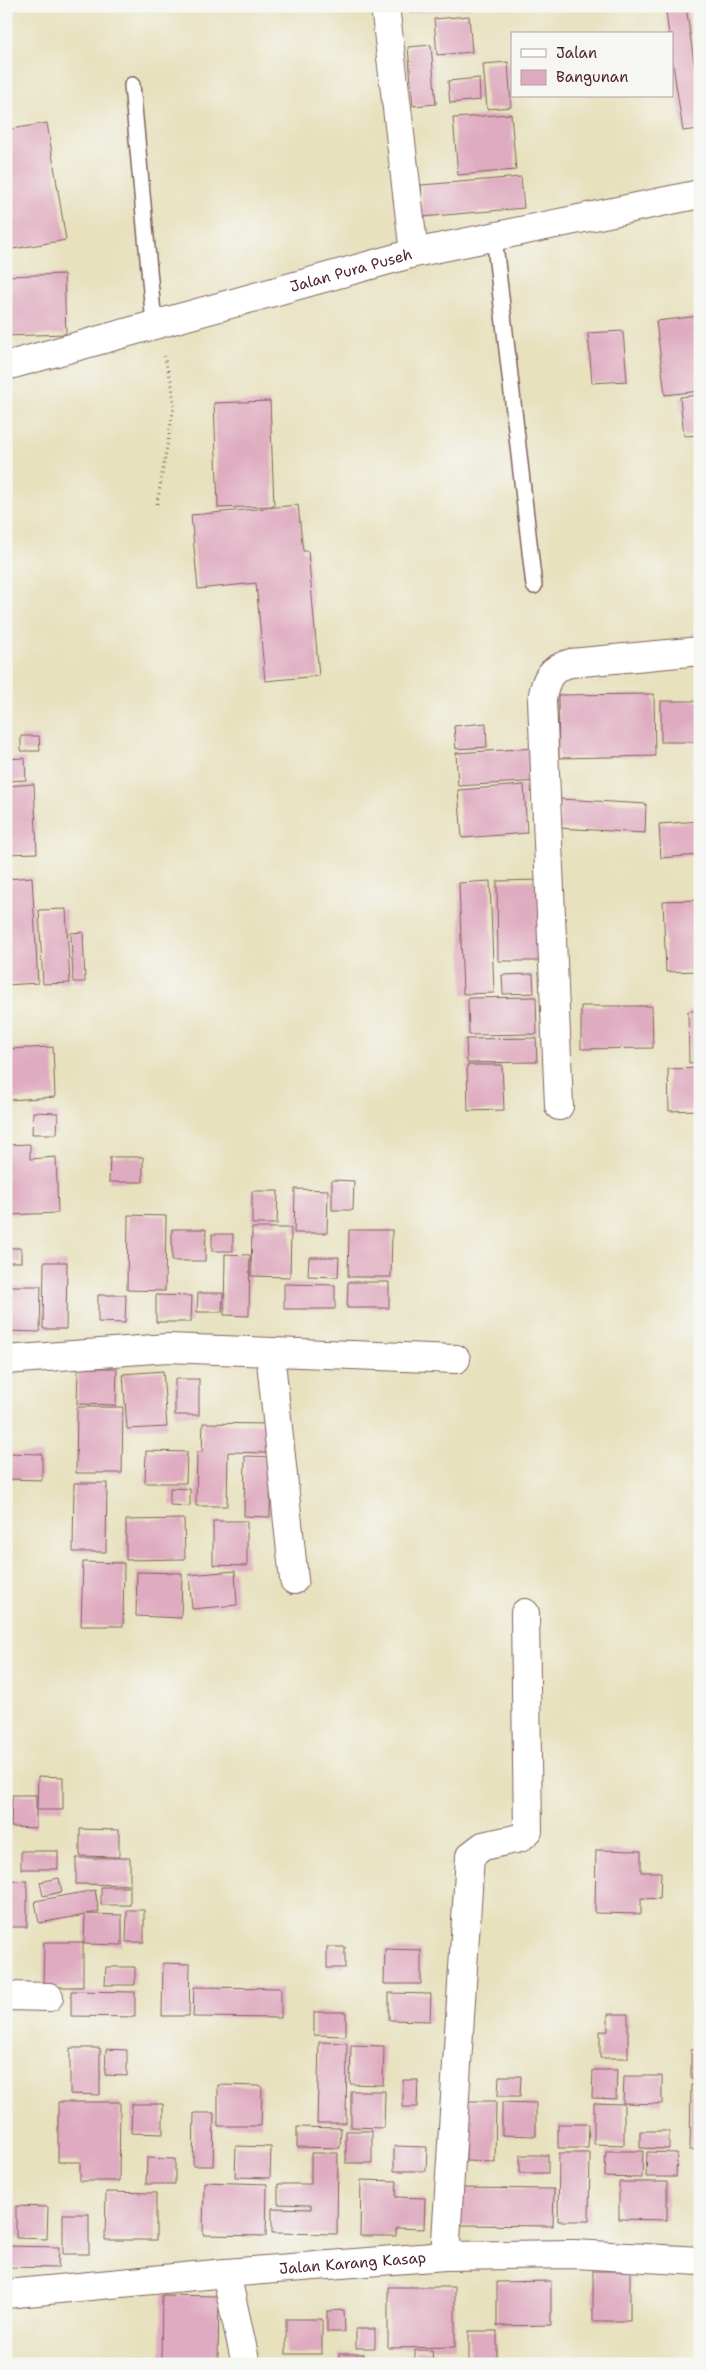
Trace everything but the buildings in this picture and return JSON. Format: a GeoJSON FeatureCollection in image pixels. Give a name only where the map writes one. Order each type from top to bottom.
{"type":"FeatureCollection","features":[{"type":"Feature","properties":{"kind":"street"},"geometry":{"type":"LineString","coordinates":[[384,6],[414,253]]}},
{"type":"Feature","properties":{"kind":"street","name":"Jalan Pura Puseh"},"geometry":{"type":"LineString","coordinates":[[6,366],[414,253],[700,194]]}},
{"type":"Feature","properties":{"kind":"street"},"geometry":{"type":"LineString","coordinates":[[559,1106],[542,700],[544,684],[552,670],[572,663],[700,651]]}},
{"type":"Feature","properties":{"kind":"street"},"geometry":{"type":"LineString","coordinates":[[6,1360],[167,1348],[456,1359]]}},
{"type":"Feature","properties":{"kind":"street"},"geometry":{"type":"LineString","coordinates":[[270,1352],[294,1580]]}},
{"type":"Feature","properties":{"kind":"street"},"geometry":{"type":"LineString","coordinates":[[445,2256],[470,1856],[483,1846],[520,1838],[528,1831],[525,1614]]}},
{"type":"Feature","properties":{"kind":"street"},"geometry":{"type":"LineString","coordinates":[[6,1996],[48,1997]]}},
{"type":"Feature","properties":{"kind":"street","name":"Jalan Karang Kasap"},"geometry":{"type":"LineString","coordinates":[[6,2294],[226,2273],[445,2256],[574,2254],[700,2261]]}},
{"type":"Feature","properties":{"kind":"street"},"geometry":{"type":"LineString","coordinates":[[226,2273],[246,2364]]}},
{"type":"Feature","properties":{"kind":"lane"},"geometry":{"type":"LineString","coordinates":[[132,85],[154,324]]}},
{"type":"Feature","properties":{"kind":"lane"},"geometry":{"type":"LineString","coordinates":[[494,236],[534,586]]}},
{"type":"Feature","properties":{"kind":"path"},"geometry":{"type":"LineString","coordinates":[[154,324],[172,384],[174,406],[157,504]]}}]}
